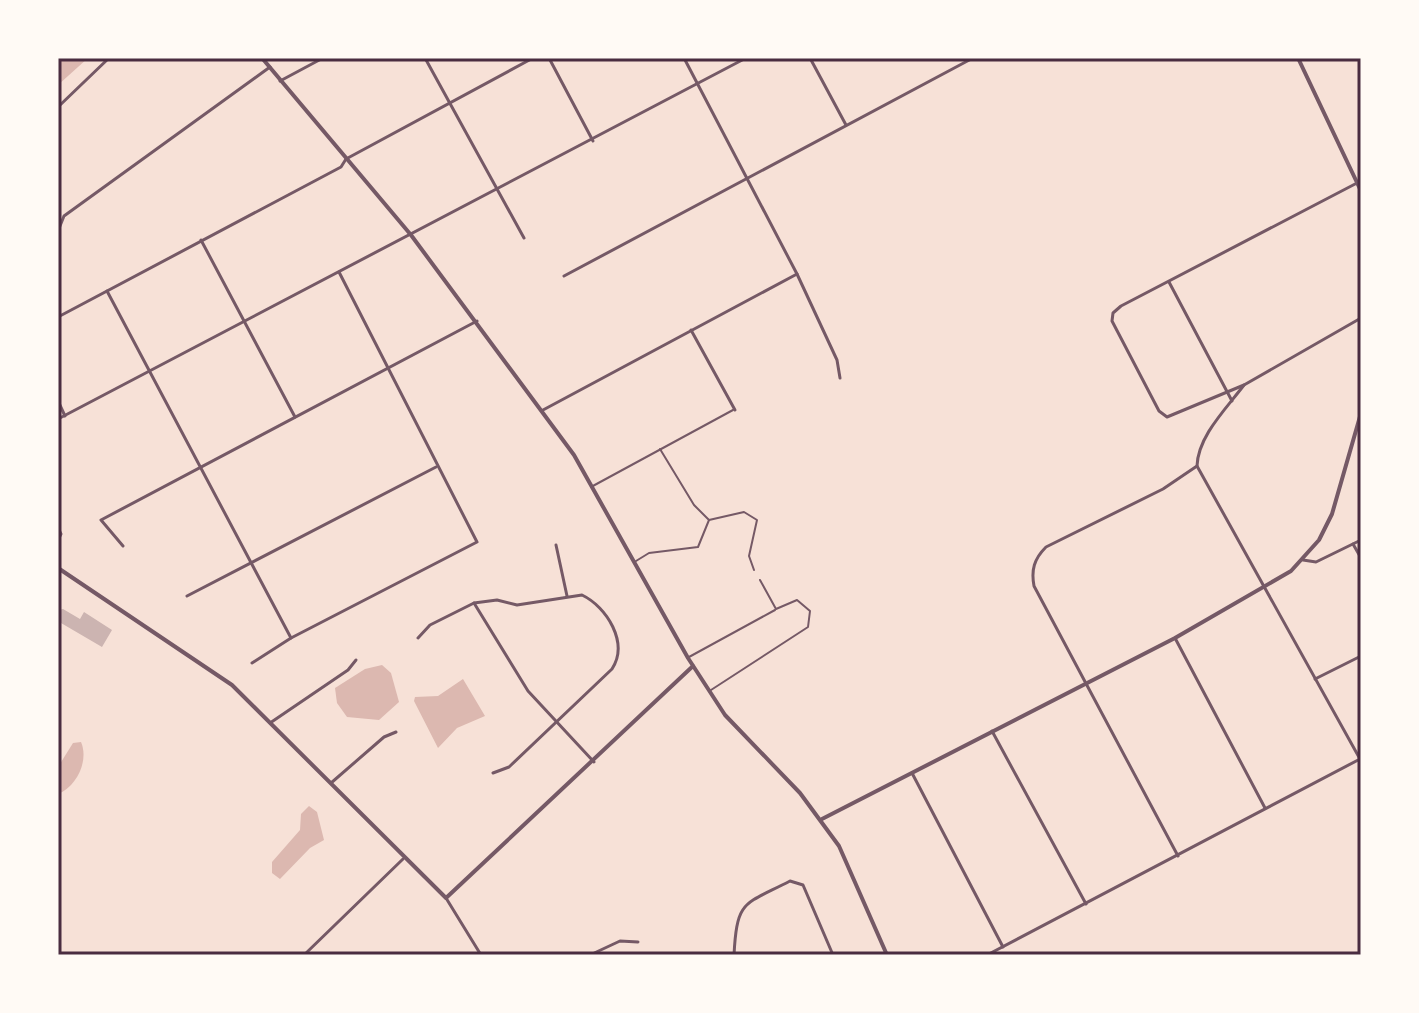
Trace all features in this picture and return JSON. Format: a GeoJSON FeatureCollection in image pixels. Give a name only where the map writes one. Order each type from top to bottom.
{"type":"FeatureCollection","features":[{"type":"Feature","properties":{"kind":"street"},"geometry":{"type":"LineString","coordinates":[[58,107],[109,58]]}},
{"type":"Feature","properties":{"kind":"street"},"geometry":{"type":"LineString","coordinates":[[262,58],[411,235],[543,410],[635,561],[688,658],[725,715],[822,819],[839,846],[887,955]]}},
{"type":"Feature","properties":{"kind":"street"},"geometry":{"type":"LineString","coordinates":[[280,81],[323,58]]}},
{"type":"Feature","properties":{"kind":"street"},"geometry":{"type":"LineString","coordinates":[[425,58],[524,238]]}},
{"type":"Feature","properties":{"kind":"street"},"geometry":{"type":"LineString","coordinates":[[58,317],[341,167],[346,159],[533,58]]}},
{"type":"Feature","properties":{"kind":"street"},"geometry":{"type":"LineString","coordinates":[[549,58],[593,141]]}},
{"type":"Feature","properties":{"kind":"street"},"geometry":{"type":"LineString","coordinates":[[684,58],[797,274],[837,360],[840,378]]}},
{"type":"Feature","properties":{"kind":"street"},"geometry":{"type":"LineString","coordinates":[[58,419],[593,141],[746,58]]}},
{"type":"Feature","properties":{"kind":"street"},"geometry":{"type":"LineString","coordinates":[[810,58],[846,126]]}},
{"type":"Feature","properties":{"kind":"street"},"geometry":{"type":"LineString","coordinates":[[564,276],[973,58]]}},
{"type":"Feature","properties":{"kind":"street"},"geometry":{"type":"LineString","coordinates":[[1298,58],[1361,191]]}},
{"type":"Feature","properties":{"kind":"street"},"geometry":{"type":"LineString","coordinates":[[58,231],[64,216],[270,67]]}},
{"type":"Feature","properties":{"kind":"street"},"geometry":{"type":"LineString","coordinates":[[1357,183],[1113,313],[1112,321],[1159,411],[1167,417],[1244,385],[1361,318]]}},
{"type":"Feature","properties":{"kind":"street"},"geometry":{"type":"LineString","coordinates":[[58,210],[64,216]]}},
{"type":"Feature","properties":{"kind":"street"},"geometry":{"type":"LineString","coordinates":[[201,240],[295,417]]}},
{"type":"Feature","properties":{"kind":"street"},"geometry":{"type":"LineString","coordinates":[[252,663],[291,638],[477,542],[339,272]]}},
{"type":"Feature","properties":{"kind":"street"},"geometry":{"type":"LineString","coordinates":[[543,410],[797,274]]}},
{"type":"Feature","properties":{"kind":"street"},"geometry":{"type":"LineString","coordinates":[[1169,282],[1232,401]]}},
{"type":"Feature","properties":{"kind":"street"},"geometry":{"type":"LineString","coordinates":[[107,291],[291,638]]}},
{"type":"Feature","properties":{"kind":"street"},"geometry":{"type":"LineString","coordinates":[[123,546],[101,520],[477,321]]}},
{"type":"Feature","properties":{"kind":"street"},"geometry":{"type":"LineString","coordinates":[[691,330],[735,410]]}},
{"type":"Feature","properties":{"kind":"street"},"geometry":{"type":"LineString","coordinates":[[987,955],[1360,759],[1197,466],[1197,453],[1244,385]]}},
{"type":"Feature","properties":{"kind":"street"},"geometry":{"type":"LineString","coordinates":[[58,401],[65,416]]}},
{"type":"Feature","properties":{"kind":"street"},"geometry":{"type":"LineString","coordinates":[[822,819],[1175,638],[1264,589],[1303,560],[1319,540],[1332,514],[1361,413]]}},
{"type":"Feature","properties":{"kind":"street"},"geometry":{"type":"LineString","coordinates":[[187,596],[438,466]]}},
{"type":"Feature","properties":{"kind":"street"},"geometry":{"type":"LineString","coordinates":[[1178,856],[1034,586],[1032,574],[1039,554],[1046,547],[1163,489],[1197,466]]}},
{"type":"Feature","properties":{"kind":"street"},"geometry":{"type":"LineString","coordinates":[[58,528],[61,534],[58,540]]}},
{"type":"Feature","properties":{"kind":"street"},"geometry":{"type":"LineString","coordinates":[[1303,560],[1316,562],[1361,540]]}},
{"type":"Feature","properties":{"kind":"street"},"geometry":{"type":"LineString","coordinates":[[1353,544],[1361,558]]}},
{"type":"Feature","properties":{"kind":"street"},"geometry":{"type":"LineString","coordinates":[[556,545],[567,596]]}},
{"type":"Feature","properties":{"kind":"street"},"geometry":{"type":"LineString","coordinates":[[58,568],[232,685],[403,859],[446,898],[481,955]]}},
{"type":"Feature","properties":{"kind":"street"},"geometry":{"type":"LineString","coordinates":[[418,638],[430,625],[474,603],[497,600],[517,605],[582,595],[600,607],[618,638],[620,652],[612,669],[509,767],[493,773]]}},
{"type":"Feature","properties":{"kind":"street"},"geometry":{"type":"LineString","coordinates":[[474,603],[498,647],[556,724],[594,762]]}},
{"type":"Feature","properties":{"kind":"street"},"geometry":{"type":"LineString","coordinates":[[1175,638],[1266,810]]}},
{"type":"Feature","properties":{"kind":"street"},"geometry":{"type":"LineString","coordinates":[[1315,679],[1361,656]]}},
{"type":"Feature","properties":{"kind":"street"},"geometry":{"type":"LineString","coordinates":[[270,723],[348,670],[356,660]]}},
{"type":"Feature","properties":{"kind":"street"},"geometry":{"type":"LineString","coordinates":[[446,898],[693,666]]}},
{"type":"Feature","properties":{"kind":"street"},"geometry":{"type":"LineString","coordinates":[[992,731],[1086,904]]}},
{"type":"Feature","properties":{"kind":"street"},"geometry":{"type":"LineString","coordinates":[[331,783],[384,737],[396,732]]}},
{"type":"Feature","properties":{"kind":"street"},"geometry":{"type":"LineString","coordinates":[[912,773],[1003,947]]}},
{"type":"Feature","properties":{"kind":"street"},"geometry":{"type":"LineString","coordinates":[[304,955],[403,859]]}},
{"type":"Feature","properties":{"kind":"street"},"geometry":{"type":"LineString","coordinates":[[734,955],[736,920],[741,908],[790,881],[803,885],[833,955]]}},
{"type":"Feature","properties":{"kind":"street"},"geometry":{"type":"LineString","coordinates":[[590,955],[620,941],[638,942]]}},
{"type":"Feature","properties":{"kind":"lane"},"geometry":{"type":"LineString","coordinates":[[591,487],[735,410]]}},
{"type":"Feature","properties":{"kind":"lane"},"geometry":{"type":"LineString","coordinates":[[660,449],[694,505],[709,520]]}},
{"type":"Feature","properties":{"kind":"lane"},"geometry":{"type":"LineString","coordinates":[[709,520],[744,512],[757,520],[749,556],[754,570]]}},
{"type":"Feature","properties":{"kind":"lane"},"geometry":{"type":"LineString","coordinates":[[635,561],[649,553],[698,547],[709,520]]}},
{"type":"Feature","properties":{"kind":"lane"},"geometry":{"type":"LineString","coordinates":[[760,580],[776,609]]}},
{"type":"Feature","properties":{"kind":"lane"},"geometry":{"type":"LineString","coordinates":[[688,658],[797,600],[810,611],[808,627],[710,691]]}},
{"type":"Feature","properties":{"kind":"shaded area"},"geometry":{"type":"Polygon","coordinates":[[[58,58],[88,58],[58,85],[58,58]]]}},
{"type":"Feature","properties":{"kind":"shaded area"},"geometry":{"type":"Polygon","coordinates":[[[382,665],[391,673],[399,702],[379,720],[347,717],[337,703],[335,688],[365,669],[382,665]]]}},
{"type":"Feature","properties":{"kind":"shaded area"},"geometry":{"type":"Polygon","coordinates":[[[463,679],[485,716],[457,728],[438,748],[414,701],[415,697],[438,696],[463,679]]]}},
{"type":"Feature","properties":{"kind":"shaded area"},"geometry":{"type":"Polygon","coordinates":[[[81,742],[83,757],[80,772],[71,785],[58,794],[58,767],[73,743],[81,742]]]}},
{"type":"Feature","properties":{"kind":"shaded area"},"geometry":{"type":"Polygon","coordinates":[[[309,806],[317,812],[324,840],[310,848],[280,879],[272,873],[272,862],[300,830],[301,814],[309,806]]]}},
{"type":"Feature","properties":{"kind":"building"},"geometry":{"type":"Polygon","coordinates":[[[63,609],[80,619],[84,612],[112,630],[102,647],[61,623],[58,629],[58,610],[63,609]]]}}]}
